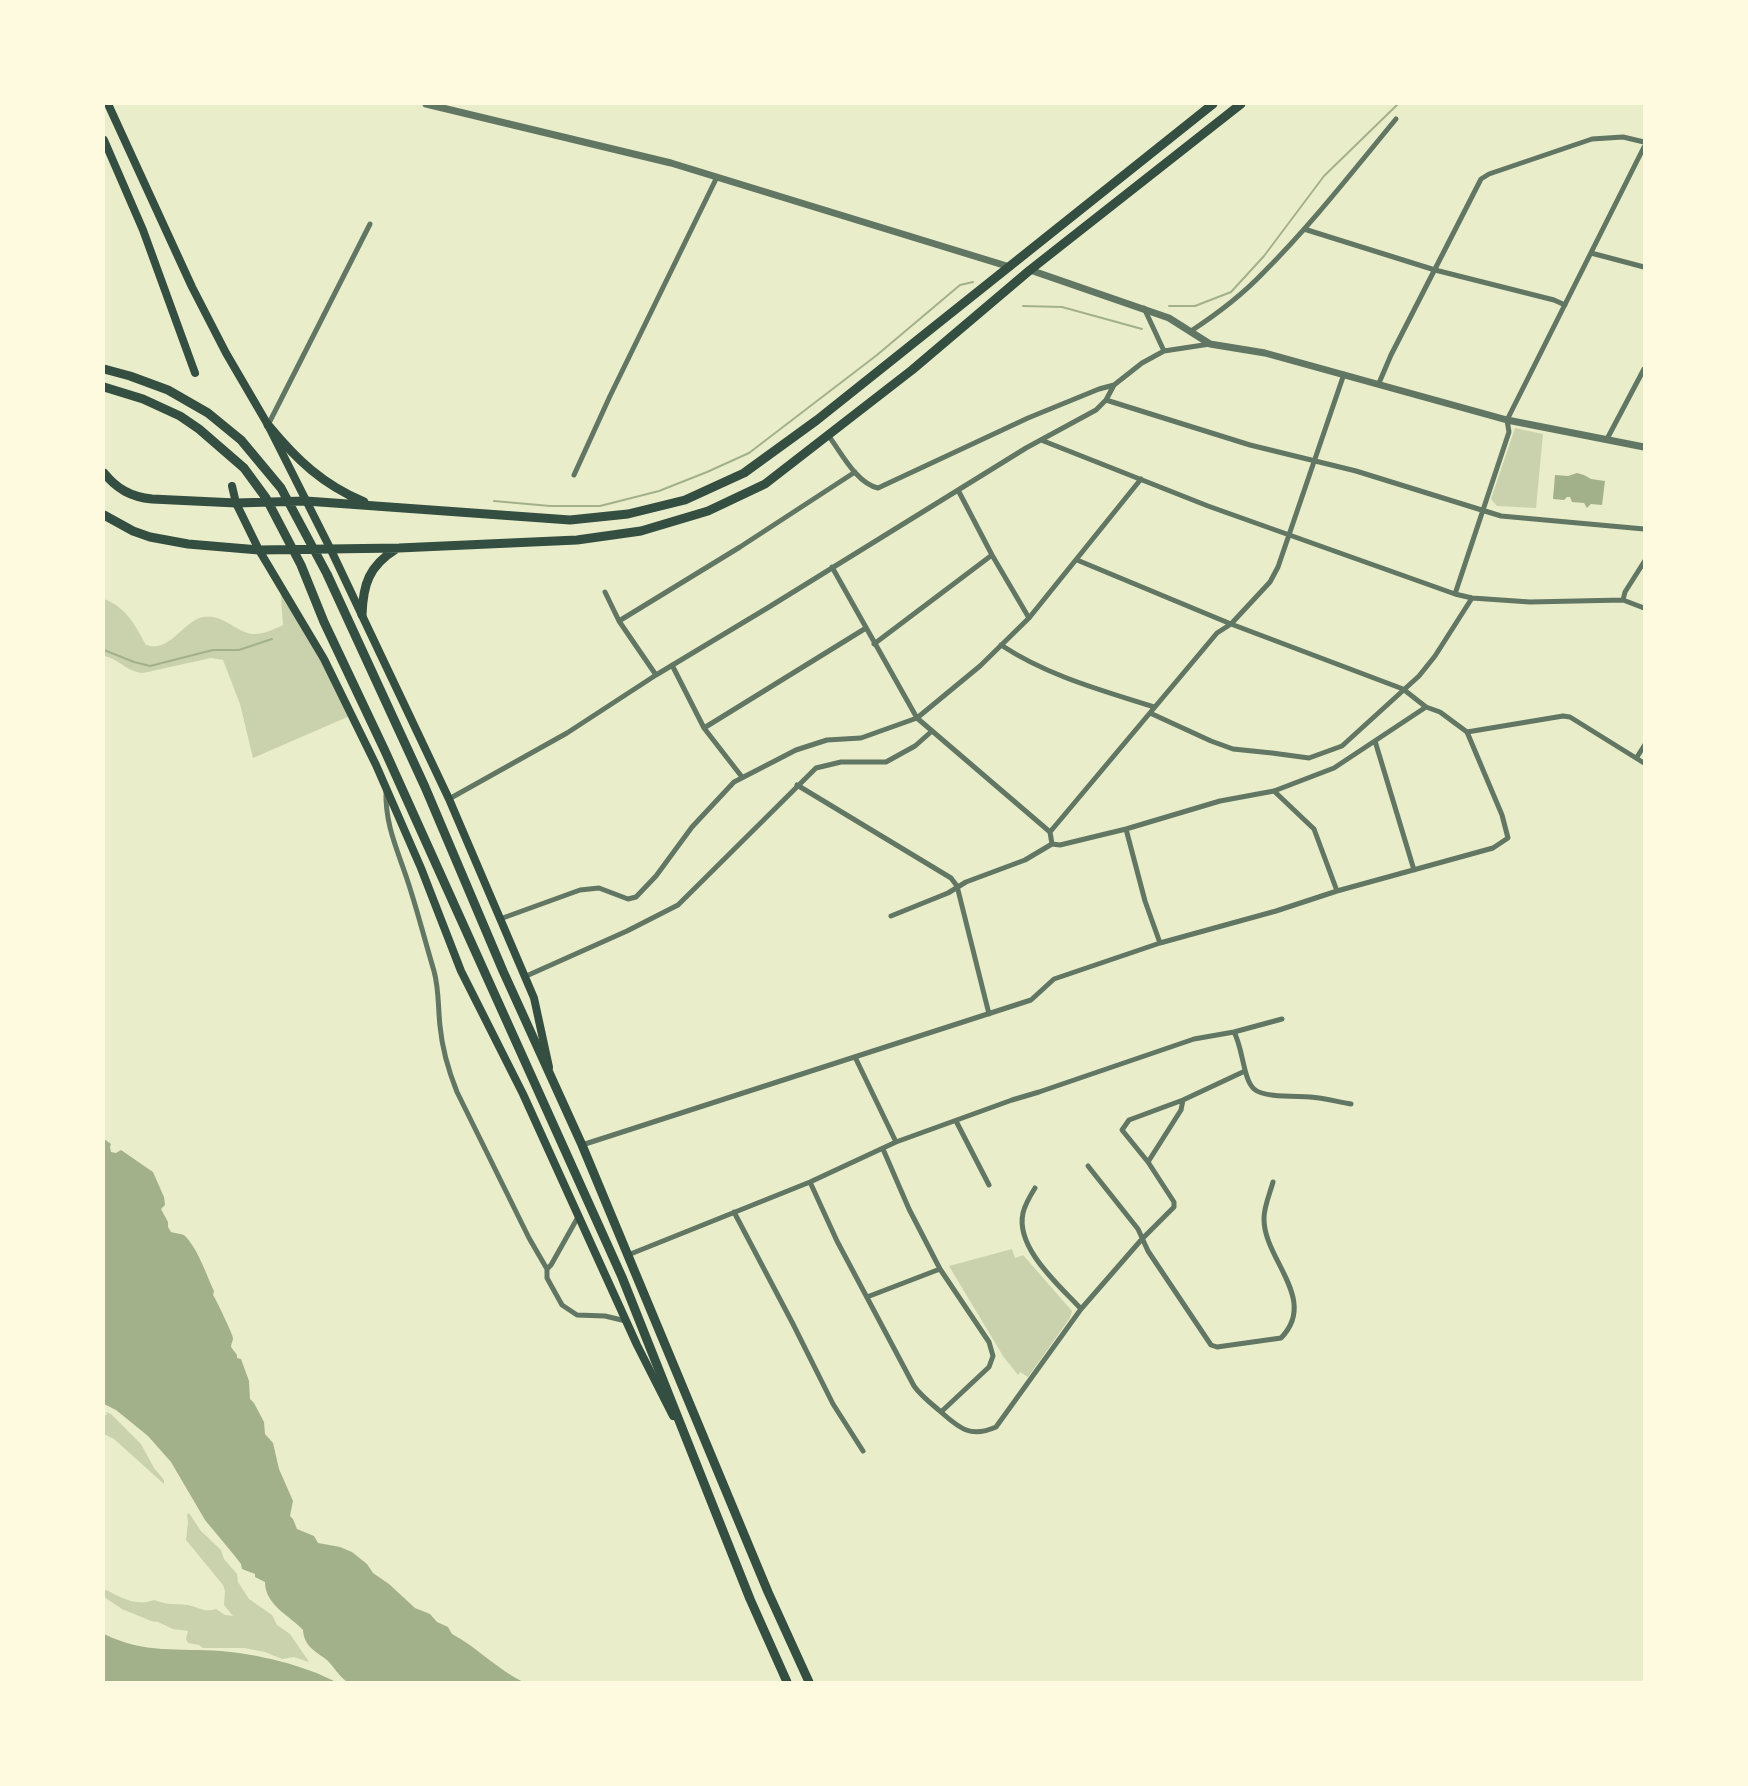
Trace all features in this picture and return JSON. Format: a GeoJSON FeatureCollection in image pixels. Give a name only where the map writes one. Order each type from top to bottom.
{"type":"FeatureCollection","features":[{"type":"Feature","properties":{"kind":"highway"},"geometry":{"type":"LineString","coordinates":[[104,473],[124,491],[139,498],[236,503],[306,501],[570,520],[628,514],[686,500],[744,473],[817,420],[1213,104]]}},
{"type":"Feature","properties":{"kind":"highway"},"geometry":{"type":"LineString","coordinates":[[104,515],[133,531],[150,537],[188,544],[259,550],[331,550],[577,540],[640,531],[708,512],[765,484],[912,370],[1030,270],[1242,104]]}},
{"type":"Feature","properties":{"kind":"highway"},"geometry":{"type":"LineString","coordinates":[[104,369],[168,390],[208,413],[241,440],[281,488],[327,574],[425,786],[503,971],[582,1146],[768,1592],[809,1683]]}},
{"type":"Feature","properties":{"kind":"highway"},"geometry":{"type":"LineString","coordinates":[[104,387],[143,399],[180,416],[229,453],[256,483],[266,498],[301,565],[324,622],[385,751],[622,1278],[750,1599],[787,1683]]}},
{"type":"Feature","properties":{"kind":"highway"},"geometry":{"type":"LineString","coordinates":[[268,425],[316,475],[345,494],[372,506]]}},
{"type":"Feature","properties":{"kind":"highway"},"geometry":{"type":"LineString","coordinates":[[362,615],[362,596],[365,584],[384,557],[399,548]]}},
{"type":"Feature","properties":{"kind":"main road"},"geometry":{"type":"LineString","coordinates":[[108,104],[192,287],[226,353],[268,425],[331,550],[449,800],[534,998],[551,1074]]}},
{"type":"Feature","properties":{"kind":"main road"},"geometry":{"type":"LineString","coordinates":[[104,140],[143,230],[195,372]]}},
{"type":"Feature","properties":{"kind":"main road"},"geometry":{"type":"LineString","coordinates":[[232,486],[236,503],[259,550],[324,659],[386,788],[421,868],[461,971],[523,1094],[626,1321],[688,1444]]}},
{"type":"Feature","properties":{"kind":"street"},"geometry":{"type":"LineString","coordinates":[[426,104],[672,163],[1010,267]]}},
{"type":"Feature","properties":{"kind":"street"},"geometry":{"type":"LineString","coordinates":[[1191,331],[1221,310],[1262,274],[1304,229],[1396,119]]}},
{"type":"Feature","properties":{"kind":"street"},"geometry":{"type":"LineString","coordinates":[[1379,383],[1481,179],[1489,174],[1592,140],[1623,137],[1644,142]]}},
{"type":"Feature","properties":{"kind":"street"},"geometry":{"type":"LineString","coordinates":[[1455,594],[1509,432],[1507,420],[1644,147]]}},
{"type":"Feature","properties":{"kind":"street"},"geometry":{"type":"LineString","coordinates":[[574,475],[717,177]]}},
{"type":"Feature","properties":{"kind":"street"},"geometry":{"type":"LineString","coordinates":[[268,425],[369,224]]}},
{"type":"Feature","properties":{"kind":"street"},"geometry":{"type":"LineString","coordinates":[[1304,229],[1435,270],[1554,300],[1565,305]]}},
{"type":"Feature","properties":{"kind":"street"},"geometry":{"type":"LineString","coordinates":[[1591,253],[1644,267]]}},
{"type":"Feature","properties":{"kind":"street"},"geometry":{"type":"LineString","coordinates":[[1030,270],[1144,308],[1168,318],[1210,344]]}},
{"type":"Feature","properties":{"kind":"street"},"geometry":{"type":"LineString","coordinates":[[1144,308],[1164,351]]}},
{"type":"Feature","properties":{"kind":"street"},"geometry":{"type":"LineString","coordinates":[[828,435],[855,472],[870,486],[878,488],[1028,418],[1114,385],[1142,363],[1164,351],[1210,344],[1265,353],[1507,420],[1644,447]]}},
{"type":"Feature","properties":{"kind":"street"},"geometry":{"type":"LineString","coordinates":[[1607,439],[1644,369]]}},
{"type":"Feature","properties":{"kind":"street"},"geometry":{"type":"LineString","coordinates":[[1050,832],[1217,633],[1231,624],[1270,582],[1290,535],[1344,374]]}},
{"type":"Feature","properties":{"kind":"street"},"geometry":{"type":"LineString","coordinates":[[449,800],[567,733],[656,675],[958,490],[1096,410],[1106,400],[1114,385]]}},
{"type":"Feature","properties":{"kind":"street"},"geometry":{"type":"LineString","coordinates":[[1106,400],[1250,445],[1356,471],[1501,516],[1644,529]]}},
{"type":"Feature","properties":{"kind":"street"},"geometry":{"type":"LineString","coordinates":[[1041,440],[1208,506],[1455,594],[1472,598],[1530,602],[1623,600],[1644,608]]}},
{"type":"Feature","properties":{"kind":"street"},"geometry":{"type":"LineString","coordinates":[[619,621],[740,547],[855,472]]}},
{"type":"Feature","properties":{"kind":"street"},"geometry":{"type":"LineString","coordinates":[[500,919],[580,890],[599,888],[628,899],[636,897],[656,876],[692,827],[734,782],[796,750],[827,740],[861,738],[917,718],[980,666],[1029,618],[1141,479]]}},
{"type":"Feature","properties":{"kind":"street"},"geometry":{"type":"LineString","coordinates":[[958,490],[1029,618]]}},
{"type":"Feature","properties":{"kind":"street"},"geometry":{"type":"LineString","coordinates":[[874,644],[992,555]]}},
{"type":"Feature","properties":{"kind":"street"},"geometry":{"type":"LineString","coordinates":[[582,1146],[1031,1000],[1053,980],[1160,943],[1276,912],[1338,891],[1493,848],[1508,838],[1502,815],[1467,732],[1440,712],[1426,707],[1403,690],[1231,624],[1077,560]]}},
{"type":"Feature","properties":{"kind":"street"},"geometry":{"type":"LineString","coordinates":[[1623,600],[1625,592],[1644,562]]}},
{"type":"Feature","properties":{"kind":"street"},"geometry":{"type":"LineString","coordinates":[[832,567],[917,718],[1050,832],[1052,844]]}},
{"type":"Feature","properties":{"kind":"street"},"geometry":{"type":"LineString","coordinates":[[604,592],[619,621],[656,675]]}},
{"type":"Feature","properties":{"kind":"street"},"geometry":{"type":"LineString","coordinates":[[1150,713],[1233,749],[1309,758],[1342,746],[1419,676],[1436,656],[1472,598]]}},
{"type":"Feature","properties":{"kind":"street"},"geometry":{"type":"LineString","coordinates":[[704,728],[866,628]]}},
{"type":"Feature","properties":{"kind":"street"},"geometry":{"type":"LineString","coordinates":[[1001,645],[1026,661],[1054,674],[1154,707]]}},
{"type":"Feature","properties":{"kind":"street"},"geometry":{"type":"LineString","coordinates":[[672,666],[704,728],[742,777]]}},
{"type":"Feature","properties":{"kind":"street"},"geometry":{"type":"LineString","coordinates":[[891,916],[948,893],[957,886],[1026,860],[1052,844],[1126,829],[1220,801],[1274,791],[1334,768],[1426,707]]}},
{"type":"Feature","properties":{"kind":"street"},"geometry":{"type":"LineString","coordinates":[[1467,732],[1563,716],[1570,717],[1644,763]]}},
{"type":"Feature","properties":{"kind":"street"},"geometry":{"type":"LineString","coordinates":[[525,977],[627,931],[678,905],[816,768],[841,762],[886,762],[915,746],[932,731]]}},
{"type":"Feature","properties":{"kind":"street"},"geometry":{"type":"LineString","coordinates":[[1375,741],[1414,870]]}},
{"type":"Feature","properties":{"kind":"street"},"geometry":{"type":"LineString","coordinates":[[1637,757],[1644,746]]}},
{"type":"Feature","properties":{"kind":"street"},"geometry":{"type":"LineString","coordinates":[[797,785],[951,878],[957,886],[989,1014]]}},
{"type":"Feature","properties":{"kind":"street"},"geometry":{"type":"LineString","coordinates":[[386,788],[389,827],[416,905],[434,972],[440,1028],[453,1081],[529,1238],[547,1269],[547,1278],[562,1305],[577,1315],[605,1316],[626,1321]]}},
{"type":"Feature","properties":{"kind":"street"},"geometry":{"type":"LineString","coordinates":[[1274,791],[1314,829],[1338,891]]}},
{"type":"Feature","properties":{"kind":"street"},"geometry":{"type":"LineString","coordinates":[[1126,829],[1145,901],[1160,943]]}},
{"type":"Feature","properties":{"kind":"street"},"geometry":{"type":"LineString","coordinates":[[628,1255],[810,1182],[896,1142],[1011,1100],[1194,1039],[1234,1032],[1282,1019]]}},
{"type":"Feature","properties":{"kind":"street"},"geometry":{"type":"LineString","coordinates":[[1234,1032],[1240,1043],[1245,1071],[1254,1089],[1264,1094],[1312,1097],[1352,1104]]}},
{"type":"Feature","properties":{"kind":"street"},"geometry":{"type":"LineString","coordinates":[[855,1057],[896,1142]]}},
{"type":"Feature","properties":{"kind":"street"},"geometry":{"type":"LineString","coordinates":[[810,1182],[837,1240],[914,1386],[924,1400],[953,1424],[972,1432],[984,1432],[996,1427],[1081,1309],[1174,1206],[1174,1202],[1148,1162],[1122,1130],[1129,1120],[1183,1100],[1245,1071]]}},
{"type":"Feature","properties":{"kind":"street"},"geometry":{"type":"LineString","coordinates":[[1148,1162],[1181,1110],[1183,1100]]}},
{"type":"Feature","properties":{"kind":"street"},"geometry":{"type":"LineString","coordinates":[[956,1121],[989,1185]]}},
{"type":"Feature","properties":{"kind":"street"},"geometry":{"type":"LineString","coordinates":[[883,1149],[909,1209],[940,1269],[989,1342],[993,1356],[989,1367],[941,1412]]}},
{"type":"Feature","properties":{"kind":"street"},"geometry":{"type":"LineString","coordinates":[[1088,1166],[1138,1229],[1142,1239],[1211,1345],[1217,1347],[1281,1338],[1291,1324],[1295,1309],[1289,1282],[1268,1236],[1264,1218],[1273,1182]]}},
{"type":"Feature","properties":{"kind":"street"},"geometry":{"type":"LineString","coordinates":[[1035,1188],[1022,1215],[1025,1238],[1035,1260],[1081,1309]]}},
{"type":"Feature","properties":{"kind":"street"},"geometry":{"type":"LineString","coordinates":[[734,1212],[833,1404],[863,1450]]}},
{"type":"Feature","properties":{"kind":"street"},"geometry":{"type":"LineString","coordinates":[[547,1269],[578,1217]]}},
{"type":"Feature","properties":{"kind":"street"},"geometry":{"type":"LineString","coordinates":[[867,1296],[940,1269]]}},
{"type":"Feature","properties":{"kind":"shaded area"},"geometry":{"type":"Polygon","coordinates":[[[1515,428],[1543,434],[1536,508],[1497,506],[1491,499],[1515,428]]]}},
{"type":"Feature","properties":{"kind":"shaded area"},"geometry":{"type":"Polygon","coordinates":[[[1577,473],[1591,479],[1605,481],[1602,505],[1591,504],[1587,508],[1584,503],[1572,502],[1570,497],[1564,500],[1553,499],[1555,475],[1568,476],[1577,473]]]}},
{"type":"Feature","properties":{"kind":"shaded area"},"geometry":{"type":"Polygon","coordinates":[[[280,585],[352,715],[253,758],[240,704],[223,660],[211,658],[143,673],[104,656],[104,599],[112,602],[124,612],[146,645],[154,646],[169,641],[203,617],[210,616],[222,620],[252,634],[264,633],[283,625],[280,585]]]}},
{"type":"Feature","properties":{"kind":"shaded area"},"geometry":{"type":"Polygon","coordinates":[[[104,1139],[111,1144],[111,1152],[116,1153],[121,1150],[153,1172],[164,1197],[165,1205],[161,1209],[168,1222],[168,1227],[171,1232],[185,1236],[198,1255],[214,1291],[213,1295],[232,1335],[231,1347],[237,1358],[241,1359],[249,1381],[250,1399],[264,1422],[265,1434],[273,1443],[279,1469],[293,1501],[290,1516],[297,1529],[314,1536],[318,1543],[352,1552],[415,1608],[430,1614],[437,1622],[448,1627],[452,1634],[523,1682],[347,1682],[308,1644],[303,1630],[273,1603],[266,1590],[265,1582],[255,1577],[255,1574],[242,1569],[241,1564],[205,1520],[171,1462],[148,1436],[116,1410],[104,1404],[104,1139]]]}},
{"type":"Feature","properties":{"kind":"shaded area"},"geometry":{"type":"Polygon","coordinates":[[[1012,1249],[1015,1258],[1023,1255],[1072,1311],[1070,1318],[1028,1377],[1020,1372],[1018,1375],[1003,1356],[949,1266],[1012,1249]]]}},
{"type":"Feature","properties":{"kind":"shaded area"},"geometry":{"type":"Polygon","coordinates":[[[106,1412],[111,1414],[141,1444],[154,1468],[164,1480],[164,1484],[114,1439],[104,1434],[106,1412]]]}},
{"type":"Feature","properties":{"kind":"shaded area"},"geometry":{"type":"Polygon","coordinates":[[[189,1513],[201,1531],[221,1550],[224,1559],[237,1574],[238,1582],[249,1599],[272,1615],[277,1625],[290,1634],[309,1662],[294,1657],[282,1659],[265,1652],[244,1648],[203,1648],[188,1643],[186,1639],[188,1631],[173,1629],[151,1621],[122,1609],[104,1597],[104,1589],[134,1602],[154,1600],[205,1610],[216,1609],[225,1615],[233,1616],[224,1605],[223,1585],[186,1540],[189,1513]]]}},
{"type":"Feature","properties":{"kind":"shaded area"},"geometry":{"type":"Polygon","coordinates":[[[104,1634],[133,1645],[162,1649],[221,1651],[265,1658],[310,1670],[336,1682],[104,1682],[104,1634]]]}},
{"type":"Feature","properties":{"kind":"waterway"},"geometry":{"type":"LineString","coordinates":[[1169,306],[1195,306],[1231,292],[1264,256],[1324,176],[1398,104]]}},
{"type":"Feature","properties":{"kind":"waterway"},"geometry":{"type":"LineString","coordinates":[[494,501],[550,506],[600,506],[659,491],[749,453],[877,355],[960,285],[973,282]]}},
{"type":"Feature","properties":{"kind":"waterway"},"geometry":{"type":"LineString","coordinates":[[1023,306],[1062,307],[1142,329]]}},
{"type":"Feature","properties":{"kind":"waterway"},"geometry":{"type":"LineString","coordinates":[[104,650],[150,666],[213,650],[239,650],[272,639]]}}]}
